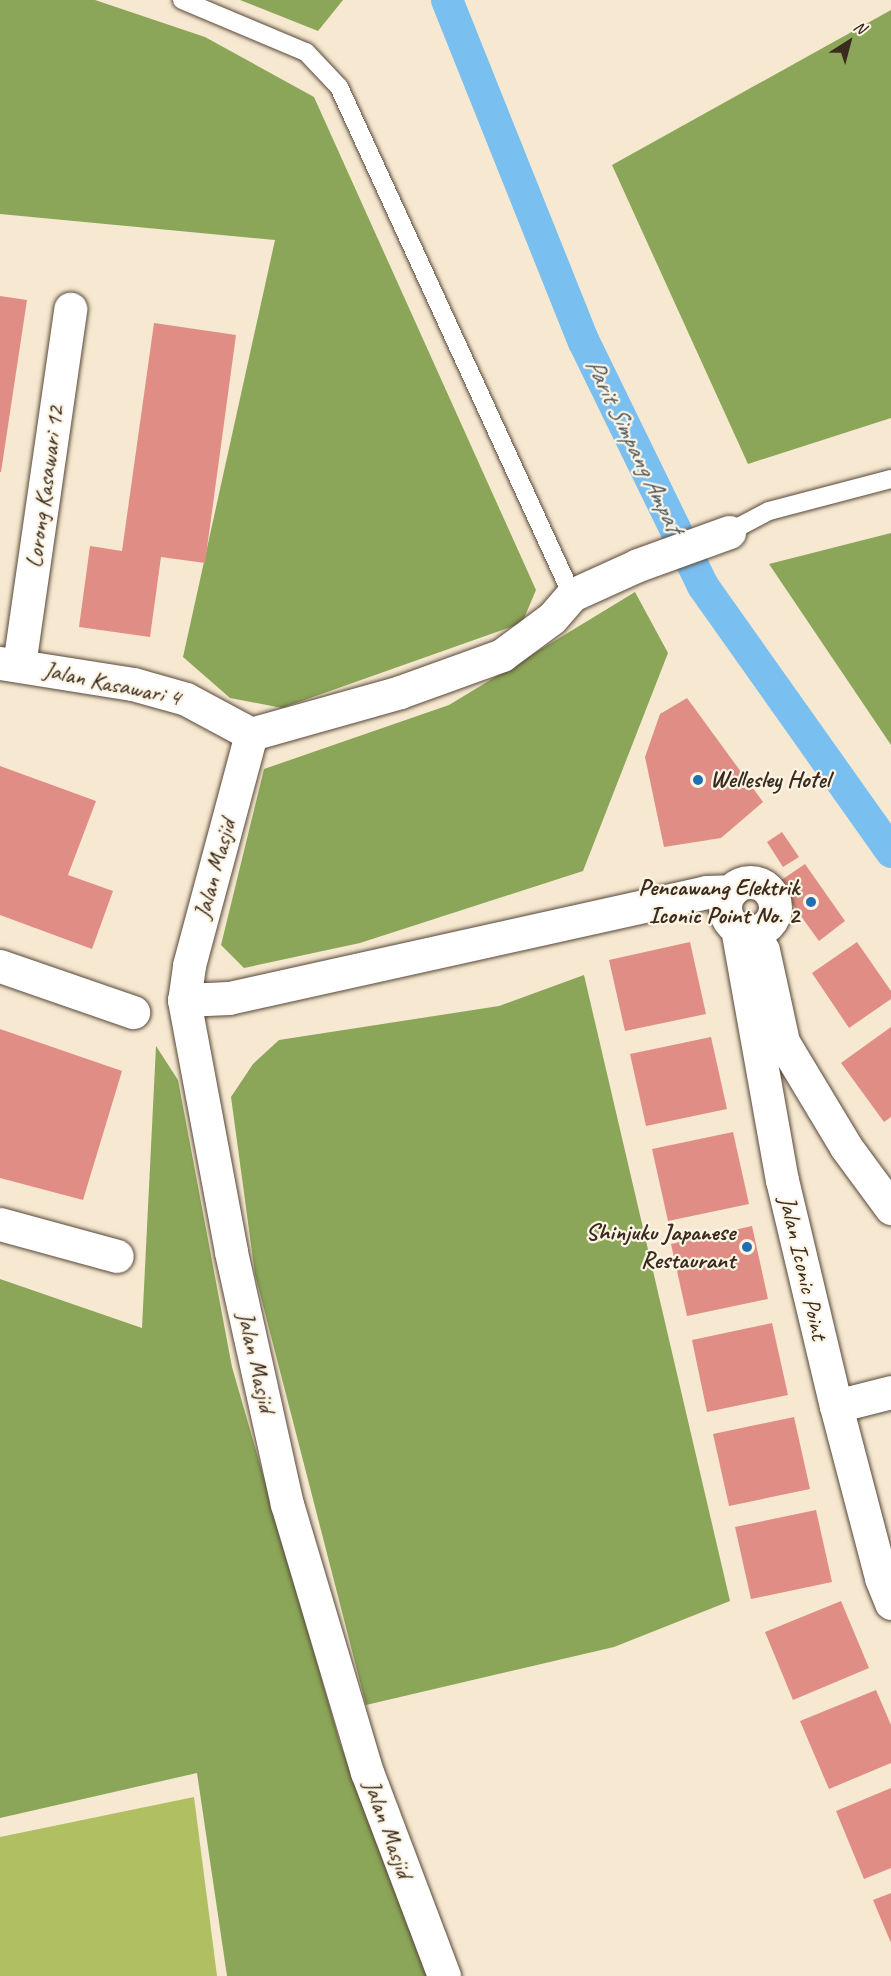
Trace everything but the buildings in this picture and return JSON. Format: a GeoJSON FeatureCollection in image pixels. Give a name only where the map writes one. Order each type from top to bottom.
{"type":"FeatureCollection","features":[{"type":"Feature","properties":{"kind":"street","name":"Lorong Kasawari 12"},"geometry":{"type":"LineString","coordinates":[[9,664],[70,309]]}},
{"type":"Feature","properties":{"kind":"street"},"geometry":{"type":"LineString","coordinates":[[251,734],[400,692],[502,655],[552,618],[572,595],[638,565],[722,535]]}},
{"type":"Feature","properties":{"kind":"street","name":"Jalan Kasawari 4"},"geometry":{"type":"LineString","coordinates":[[9,664],[133,684],[186,699],[251,734]]}},
{"type":"Feature","properties":{"kind":"street","name":"Jalan Masjid"},"geometry":{"type":"LineString","coordinates":[[251,734],[189,966],[184,1000],[231,1252],[287,1504],[367,1772],[444,1976]]}},
{"type":"Feature","properties":{"kind":"street"},"geometry":{"type":"LineString","coordinates":[[184,1000],[229,998],[706,892],[731,891],[754,882],[768,890],[775,913],[771,921],[748,930],[731,923],[725,907],[731,891]]}},
{"type":"Feature","properties":{"kind":"street"},"geometry":{"type":"LineString","coordinates":[[748,930],[783,1042],[846,1147],[891,1208]]}},
{"type":"Feature","properties":{"kind":"street","name":"Jalan Iconic Point"},"geometry":{"type":"LineString","coordinates":[[748,930],[782,1180],[836,1406],[891,1603]]}},
{"type":"Feature","properties":{"kind":"street"},"geometry":{"type":"LineString","coordinates":[[0,966],[133,1012]]}},
{"type":"Feature","properties":{"kind":"street"},"geometry":{"type":"LineString","coordinates":[[0,1224],[117,1256]]}},
{"type":"Feature","properties":{"kind":"street"},"geometry":{"type":"LineString","coordinates":[[836,1406],[891,1392]]}},
{"type":"Feature","properties":{"kind":"lane"},"geometry":{"type":"LineString","coordinates":[[182,0],[306,52],[339,87],[572,595]]}},
{"type":"Feature","properties":{"kind":"lane"},"geometry":{"type":"LineString","coordinates":[[722,535],[770,511],[891,478]]}},
{"type":"Feature","properties":{"kind":"green space"},"geometry":{"type":"Polygon","coordinates":[[[0,0],[95,0],[205,37],[314,97],[536,590],[522,623],[282,708],[230,698],[183,657],[275,240],[0,214],[0,0]]]}},
{"type":"Feature","properties":{"kind":"green space"},"geometry":{"type":"Polygon","coordinates":[[[240,0],[343,0],[318,31],[240,0]]]}},
{"type":"Feature","properties":{"kind":"green space"},"geometry":{"type":"Polygon","coordinates":[[[891,10],[891,418],[748,464],[612,165],[891,10]]]}},
{"type":"Feature","properties":{"kind":"green space"},"geometry":{"type":"Polygon","coordinates":[[[891,533],[891,745],[769,564],[891,533]]]}},
{"type":"Feature","properties":{"kind":"green space"},"geometry":{"type":"Polygon","coordinates":[[[635,592],[668,653],[583,871],[360,943],[244,968],[221,945],[264,769],[449,705],[635,592]]]}},
{"type":"Feature","properties":{"kind":"green space"},"geometry":{"type":"Polygon","coordinates":[[[584,975],[730,1601],[614,1647],[366,1705],[255,1274],[231,1097],[253,1064],[279,1040],[499,1006],[584,975]]]}},
{"type":"Feature","properties":{"kind":"green space"},"geometry":{"type":"Polygon","coordinates":[[[156,1046],[178,1080],[232,1367],[340,1743],[427,1976],[227,1976],[197,1773],[0,1818],[0,1279],[142,1328],[156,1046]]]}},
{"type":"Feature","properties":{"kind":"green space"},"geometry":{"type":"Polygon","coordinates":[[[194,1797],[217,1976],[0,1976],[0,1837],[194,1797]]]}},
{"type":"Feature","properties":{"kind":"waterway","name":"Parit Simpang Ampat"},"geometry":{"type":"LineString","coordinates":[[447,0],[584,342],[703,586],[891,852]]}},
{"type":"Feature","properties":{"kind":"place","name":"Wellesley Hotel"},"geometry":{"type":"Point","coordinates":[698,780]}},
{"type":"Feature","properties":{"kind":"place","name":"Pencawang Elektrik Iconic Point No. 2"},"geometry":{"type":"Point","coordinates":[811,902]}},
{"type":"Feature","properties":{"kind":"place","name":"Shinjuku Japanese Restaurant"},"geometry":{"type":"Point","coordinates":[747,1247]}}]}
